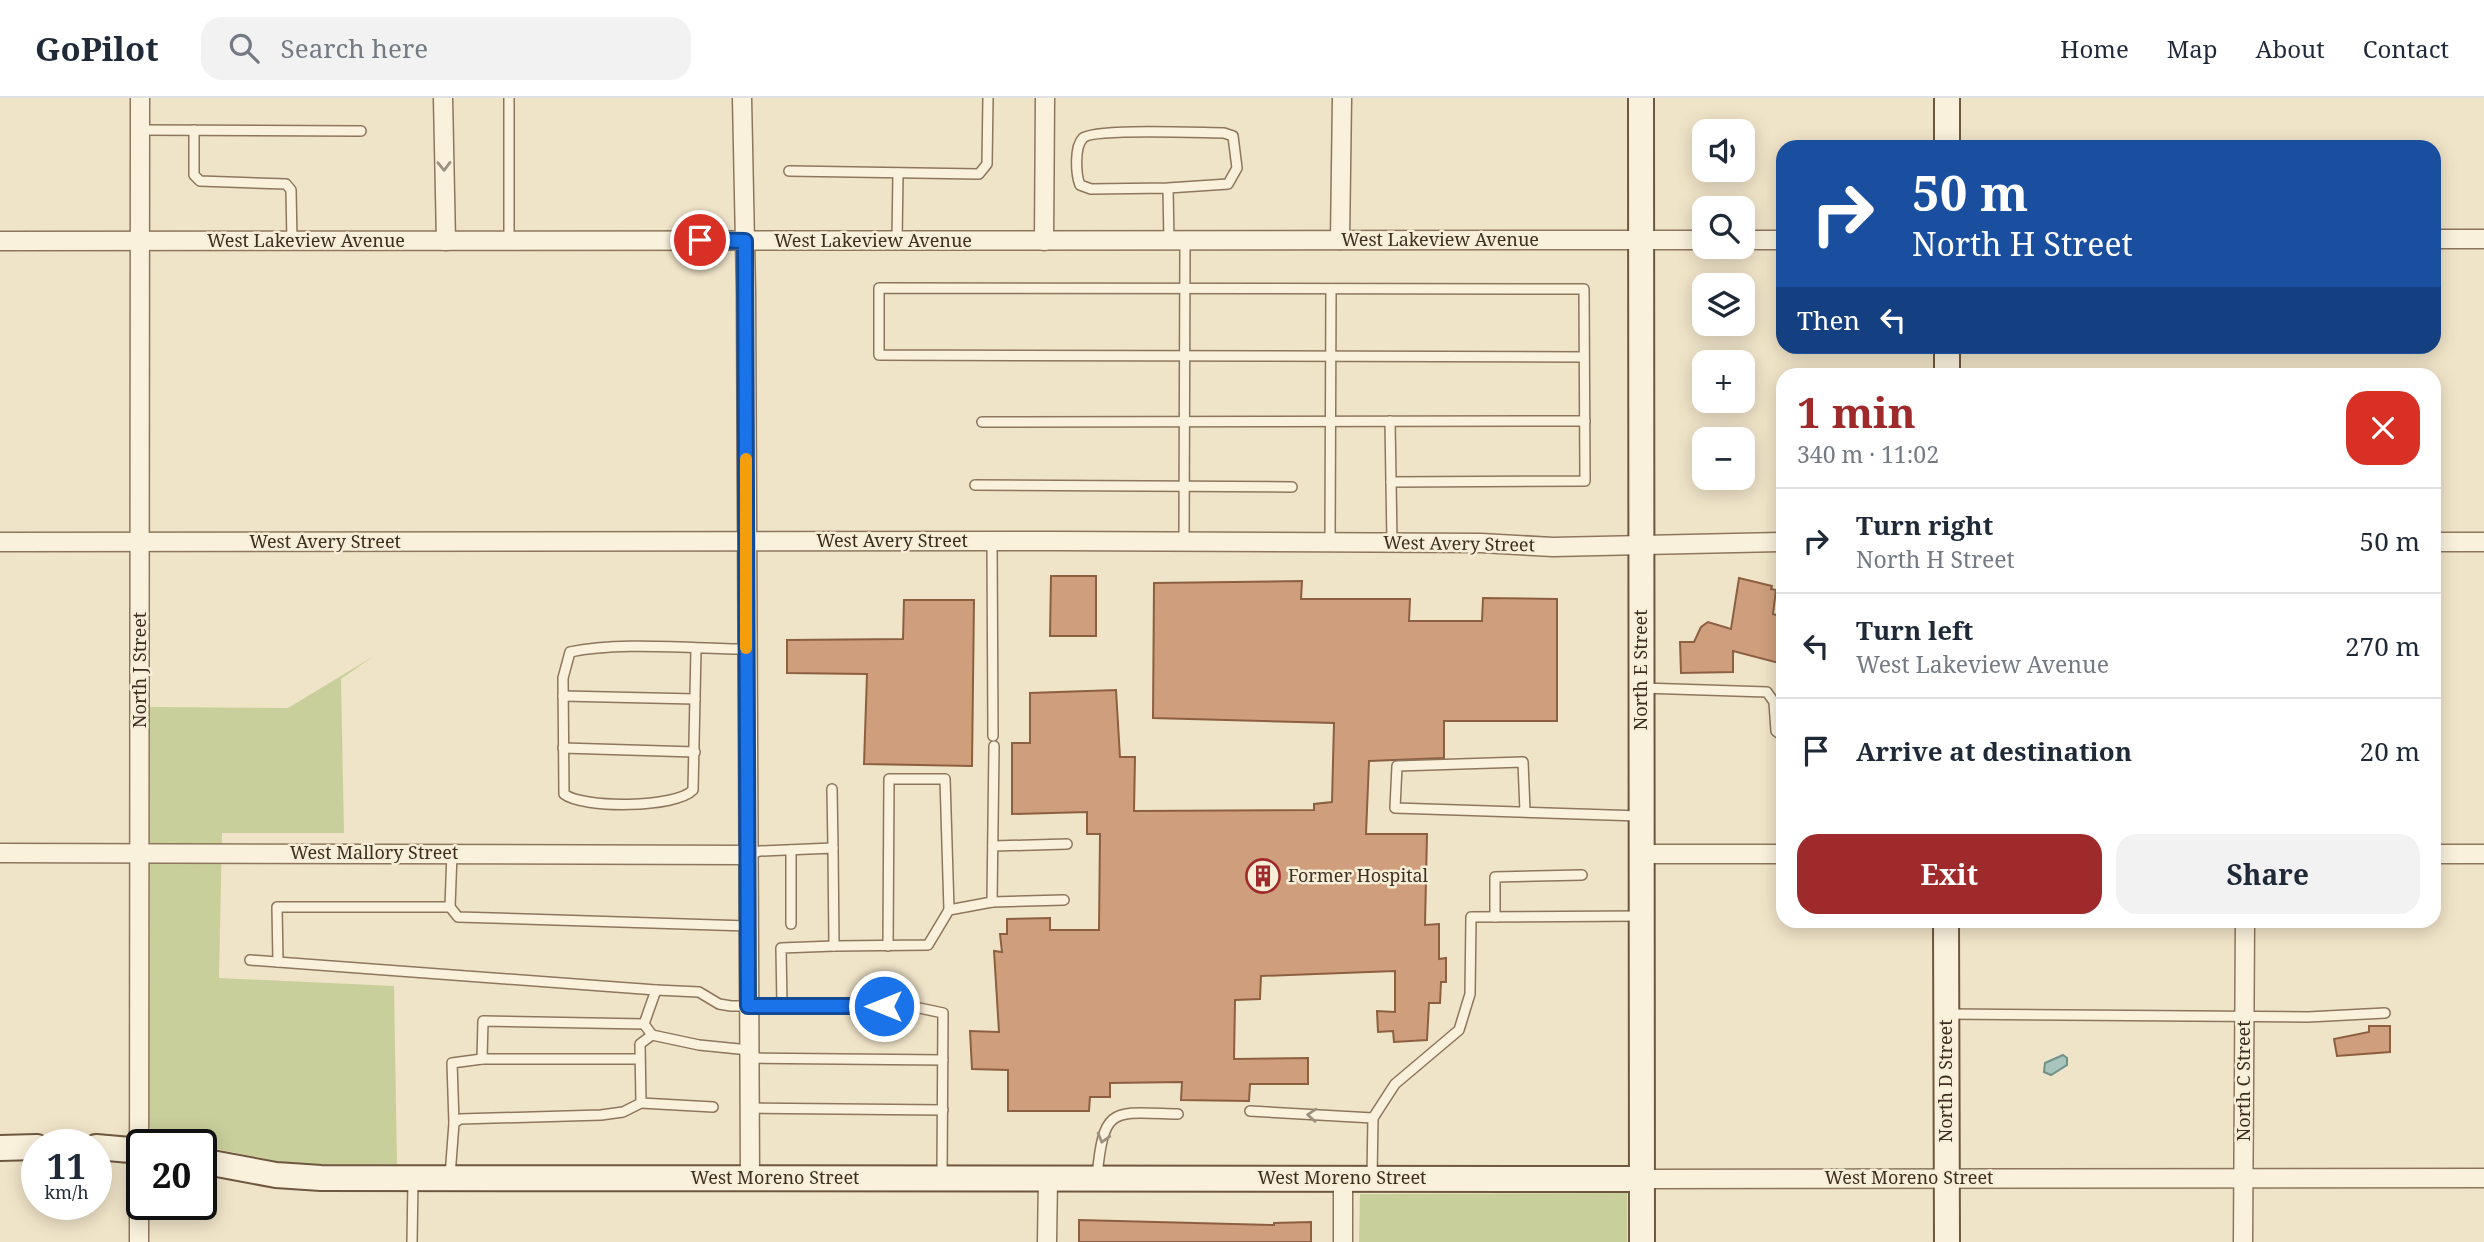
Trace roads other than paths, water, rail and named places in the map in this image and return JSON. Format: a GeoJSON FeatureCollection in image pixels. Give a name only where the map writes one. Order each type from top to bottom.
{"type":"FeatureCollection","features":[{"type":"Feature","properties":{"kind":"street","name":"North J Street"},"geometry":{"type":"LineString","coordinates":[[140,1129],[141,98]]}},
{"type":"Feature","properties":{"kind":"street"},"geometry":{"type":"LineString","coordinates":[[443,98],[446,241]]}},
{"type":"Feature","properties":{"kind":"street"},"geometry":{"type":"LineString","coordinates":[[742,98],[750,1178]]}},
{"type":"Feature","properties":{"kind":"street"},"geometry":{"type":"LineString","coordinates":[[1044,241],[1045,98]]}},
{"type":"Feature","properties":{"kind":"street"},"geometry":{"type":"LineString","coordinates":[[1340,240],[1342,98]]}},
{"type":"Feature","properties":{"kind":"street","name":"North E Street"},"geometry":{"type":"LineString","coordinates":[[1641,98],[1642,1242]]}},
{"type":"Feature","properties":{"kind":"street"},"geometry":{"type":"LineString","coordinates":[[1947,98],[1947,140]]}},
{"type":"Feature","properties":{"kind":"street"},"geometry":{"type":"LineString","coordinates":[[2441,239],[2484,239]]}},
{"type":"Feature","properties":{"kind":"street","name":"West Lakeview Avenue"},"geometry":{"type":"LineString","coordinates":[[0,241],[1692,240]]}},
{"type":"Feature","properties":{"kind":"street"},"geometry":{"type":"LineString","coordinates":[[1755,240],[1776,240]]}},
{"type":"Feature","properties":{"kind":"street","name":"West Avery Street"},"geometry":{"type":"LineString","coordinates":[[0,542],[1184,541],[1392,542],[1553,547],[1776,542]]}},
{"type":"Feature","properties":{"kind":"street"},"geometry":{"type":"LineString","coordinates":[[2441,542],[2484,542]]}},
{"type":"Feature","properties":{"kind":"street","name":"West Mallory Street"},"geometry":{"type":"LineString","coordinates":[[0,853],[747,855]]}},
{"type":"Feature","properties":{"kind":"street"},"geometry":{"type":"LineString","coordinates":[[1642,854],[1776,854]]}},
{"type":"Feature","properties":{"kind":"street"},"geometry":{"type":"LineString","coordinates":[[2441,854],[2484,854]]}},
{"type":"Feature","properties":{"kind":"street","name":"North D Street"},"geometry":{"type":"LineString","coordinates":[[1946,928],[1947,1242]]}},
{"type":"Feature","properties":{"kind":"street","name":"North C Street"},"geometry":{"type":"LineString","coordinates":[[2243,1242],[2245,928]]}},
{"type":"Feature","properties":{"kind":"street"},"geometry":{"type":"LineString","coordinates":[[0,1148],[21,1147]]}},
{"type":"Feature","properties":{"kind":"street","name":"West Moreno Street"},"geometry":{"type":"LineString","coordinates":[[217,1164],[276,1175],[413,1178],[2484,1178]]}},
{"type":"Feature","properties":{"kind":"street"},"geometry":{"type":"LineString","coordinates":[[1047,1242],[1048,1178]]}},
{"type":"Feature","properties":{"kind":"street"},"geometry":{"type":"LineString","coordinates":[[1343,1178],[1343,1242]]}},
{"type":"Feature","properties":{"kind":"street","name":"North J Street"},"geometry":{"type":"LineString","coordinates":[[139,1220],[139,1242]]}},
{"type":"Feature","properties":{"kind":"lane"},"geometry":{"type":"LineString","coordinates":[[509,98],[509,240]]}},
{"type":"Feature","properties":{"kind":"lane"},"geometry":{"type":"LineString","coordinates":[[789,172],[979,174],[987,164],[988,98]]}},
{"type":"Feature","properties":{"kind":"lane"},"geometry":{"type":"LineString","coordinates":[[140,131],[361,131]]}},
{"type":"Feature","properties":{"kind":"lane"},"geometry":{"type":"LineString","coordinates":[[194,131],[194,175],[200,181],[286,184],[291,190],[292,241]]}},
{"type":"Feature","properties":{"kind":"lane"},"geometry":{"type":"LineString","coordinates":[[1111,132],[1224,133],[1233,136],[1237,168],[1228,184],[1168,188],[1091,189],[1080,185],[1078,159],[1081,140],[1086,136],[1111,132]]}},
{"type":"Feature","properties":{"kind":"lane"},"geometry":{"type":"LineString","coordinates":[[897,241],[898,173]]}},
{"type":"Feature","properties":{"kind":"lane"},"geometry":{"type":"LineString","coordinates":[[1168,188],[1185,288],[1184,541]]}},
{"type":"Feature","properties":{"kind":"lane"},"geometry":{"type":"LineString","coordinates":[[1391,482],[1585,481],[1584,289],[879,288],[879,355],[1584,357]]}},
{"type":"Feature","properties":{"kind":"lane"},"geometry":{"type":"LineString","coordinates":[[1330,542],[1331,289]]}},
{"type":"Feature","properties":{"kind":"lane"},"geometry":{"type":"LineString","coordinates":[[1390,421],[1392,542]]}},
{"type":"Feature","properties":{"kind":"lane"},"geometry":{"type":"LineString","coordinates":[[982,422],[1585,421]]}},
{"type":"Feature","properties":{"kind":"lane"},"geometry":{"type":"LineString","coordinates":[[975,485],[1292,487]]}},
{"type":"Feature","properties":{"kind":"lane"},"geometry":{"type":"LineString","coordinates":[[992,541],[992,902]]}},
{"type":"Feature","properties":{"kind":"lane"},"geometry":{"type":"LineString","coordinates":[[696,649],[693,790],[687,797],[655,803],[580,803],[564,794],[563,678],[570,652],[600,648],[746,649]]}},
{"type":"Feature","properties":{"kind":"lane"},"geometry":{"type":"LineString","coordinates":[[1641,688],[1767,692],[1774,702],[1776,731]]}},
{"type":"Feature","properties":{"kind":"lane"},"geometry":{"type":"LineString","coordinates":[[563,696],[695,699]]}},
{"type":"Feature","properties":{"kind":"lane"},"geometry":{"type":"LineString","coordinates":[[563,748],[695,752]]}},
{"type":"Feature","properties":{"kind":"lane"},"geometry":{"type":"LineString","coordinates":[[1525,811],[1523,762],[1397,766],[1395,808],[1642,816]]}},
{"type":"Feature","properties":{"kind":"lane"},"geometry":{"type":"LineString","coordinates":[[782,1006],[781,948],[834,946],[888,946],[928,945],[949,910],[945,779],[889,779],[888,946]]}},
{"type":"Feature","properties":{"kind":"lane"},"geometry":{"type":"LineString","coordinates":[[832,789],[834,946]]}},
{"type":"Feature","properties":{"kind":"lane"},"geometry":{"type":"LineString","coordinates":[[993,846],[1067,844]]}},
{"type":"Feature","properties":{"kind":"lane"},"geometry":{"type":"LineString","coordinates":[[747,855],[832,848]]}},
{"type":"Feature","properties":{"kind":"lane"},"geometry":{"type":"LineString","coordinates":[[791,850],[791,924]]}},
{"type":"Feature","properties":{"kind":"lane"},"geometry":{"type":"LineString","coordinates":[[452,853],[450,907],[458,917],[748,926]]}},
{"type":"Feature","properties":{"kind":"lane"},"geometry":{"type":"LineString","coordinates":[[1495,917],[1495,877],[1581,875]]}},
{"type":"Feature","properties":{"kind":"lane"},"geometry":{"type":"LineString","coordinates":[[949,910],[992,902],[1064,900]]}},
{"type":"Feature","properties":{"kind":"lane"},"geometry":{"type":"LineString","coordinates":[[278,962],[277,907],[450,907]]}},
{"type":"Feature","properties":{"kind":"lane"},"geometry":{"type":"LineString","coordinates":[[1372,1178],[1373,1118],[1395,1084],[1460,1030],[1470,994],[1471,917],[1642,915]]}},
{"type":"Feature","properties":{"kind":"lane"},"geometry":{"type":"LineString","coordinates":[[250,960],[699,992],[719,1004],[909,1006],[943,1013],[942,1178]]}},
{"type":"Feature","properties":{"kind":"lane"},"geometry":{"type":"LineString","coordinates":[[644,1024],[656,990]]}},
{"type":"Feature","properties":{"kind":"lane"},"geometry":{"type":"LineString","coordinates":[[1946,1014],[2245,1017],[2385,1013]]}},
{"type":"Feature","properties":{"kind":"lane"},"geometry":{"type":"LineString","coordinates":[[482,1059],[484,1021],[644,1024]]}},
{"type":"Feature","properties":{"kind":"lane"},"geometry":{"type":"LineString","coordinates":[[644,1024],[652,1035],[749,1054],[943,1060]]}},
{"type":"Feature","properties":{"kind":"lane"},"geometry":{"type":"LineString","coordinates":[[641,1103],[640,1044],[652,1035]]}},
{"type":"Feature","properties":{"kind":"lane"},"geometry":{"type":"LineString","coordinates":[[450,1178],[454,1123],[452,1063],[482,1059],[639,1059]]}},
{"type":"Feature","properties":{"kind":"lane"},"geometry":{"type":"LineString","coordinates":[[454,1123],[460,1119],[601,1115],[623,1112],[641,1103],[713,1107]]}},
{"type":"Feature","properties":{"kind":"lane"},"geometry":{"type":"LineString","coordinates":[[749,1108],[943,1110]]}},
{"type":"Feature","properties":{"kind":"lane"},"geometry":{"type":"LineString","coordinates":[[1250,1111],[1373,1118]]}},
{"type":"Feature","properties":{"kind":"lane"},"geometry":{"type":"LineString","coordinates":[[1096,1179],[1100,1144],[1108,1122],[1116,1116],[1139,1113],[1178,1114]]}},
{"type":"Feature","properties":{"kind":"lane"},"geometry":{"type":"LineString","coordinates":[[412,1242],[413,1178]]}},
{"type":"Feature","properties":{"kind":"water"},"geometry":{"type":"Polygon","coordinates":[[[2063,1055],[2067,1058],[2067,1065],[2051,1075],[2044,1072],[2045,1063],[2063,1055]]]}},
{"type":"Feature","properties":{"kind":"place","name":"Former Hospital"},"geometry":{"type":"Point","coordinates":[1263,876]}}]}
